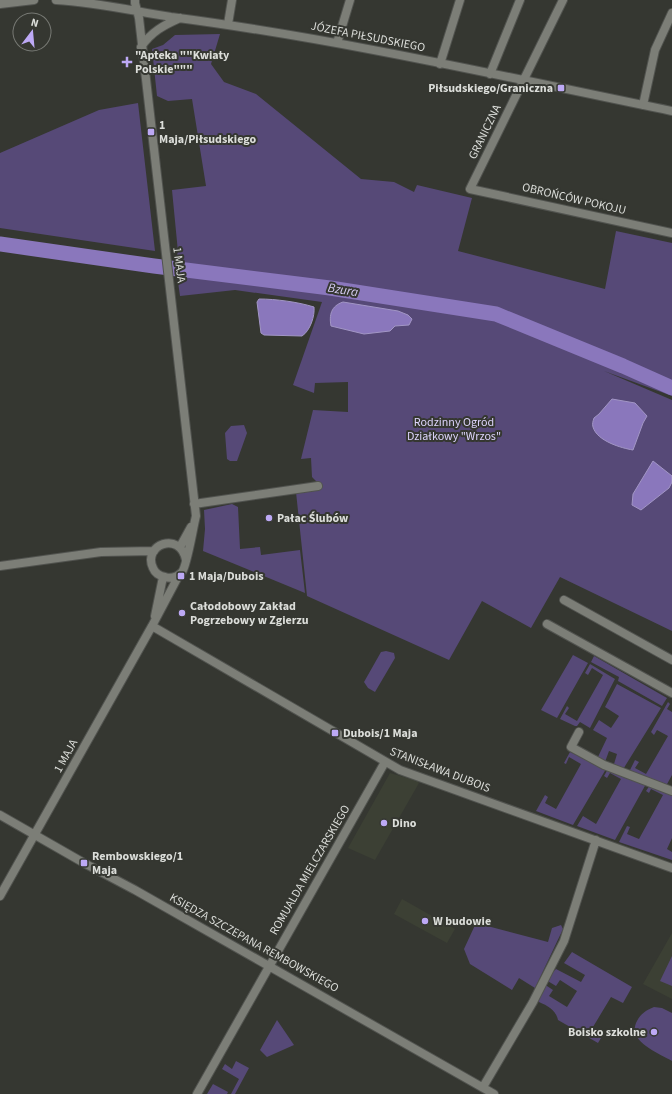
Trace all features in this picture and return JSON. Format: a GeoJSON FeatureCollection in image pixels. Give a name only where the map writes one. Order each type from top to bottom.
{"type":"FeatureCollection","features":[{"type":"Feature","properties":{"kind":"street"},"geometry":{"type":"LineString","coordinates":[[0,4],[34,0]]}},
{"type":"Feature","properties":{"kind":"street","name":"JÓZEFA PIŁSUDSKIEGO"},"geometry":{"type":"LineString","coordinates":[[56,0],[82,1],[180,18],[228,24],[312,38],[672,111]]}},
{"type":"Feature","properties":{"kind":"street","name":"1 MAJA"},"geometry":{"type":"LineString","coordinates":[[135,0],[139,18],[141,47],[196,516],[186,560]]}},
{"type":"Feature","properties":{"kind":"street"},"geometry":{"type":"LineString","coordinates":[[228,24],[232,0]]}},
{"type":"Feature","properties":{"kind":"street"},"geometry":{"type":"LineString","coordinates":[[337,43],[350,0]]}},
{"type":"Feature","properties":{"kind":"street"},"geometry":{"type":"LineString","coordinates":[[440,64],[460,0]]}},
{"type":"Feature","properties":{"kind":"street"},"geometry":{"type":"LineString","coordinates":[[490,74],[520,0]]}},
{"type":"Feature","properties":{"kind":"street","name":"GRANICZNA"},"geometry":{"type":"LineString","coordinates":[[470,189],[563,0]]}},
{"type":"Feature","properties":{"kind":"street"},"geometry":{"type":"LineString","coordinates":[[643,105],[655,50],[672,13]]}},
{"type":"Feature","properties":{"kind":"street"},"geometry":{"type":"LineString","coordinates":[[141,47],[155,31],[180,18]]}},
{"type":"Feature","properties":{"kind":"street","name":"OBROŃCÓW POKOJU"},"geometry":{"type":"LineString","coordinates":[[470,189],[672,233]]}},
{"type":"Feature","properties":{"kind":"street"},"geometry":{"type":"LineString","coordinates":[[194,504],[318,486]]}},
{"type":"Feature","properties":{"kind":"street"},"geometry":{"type":"LineString","coordinates":[[180,547],[195,522]]}},
{"type":"Feature","properties":{"kind":"street"},"geometry":{"type":"LineString","coordinates":[[166,543],[180,547],[186,560],[185,568],[179,575],[169,578],[163,577],[152,568],[152,554],[159,546],[166,543]]}},
{"type":"Feature","properties":{"kind":"street"},"geometry":{"type":"LineString","coordinates":[[0,566],[101,552],[118,551],[152,554]]}},
{"type":"Feature","properties":{"kind":"street","name":"1 MAJA"},"geometry":{"type":"LineString","coordinates":[[0,896],[152,626],[179,575]]}},
{"type":"Feature","properties":{"kind":"street","name":"1 MAJA"},"geometry":{"type":"LineString","coordinates":[[152,626],[163,577]]}},
{"type":"Feature","properties":{"kind":"street"},"geometry":{"type":"LineString","coordinates":[[564,600],[672,660]]}},
{"type":"Feature","properties":{"kind":"street"},"geometry":{"type":"LineString","coordinates":[[547,624],[672,693]]}},
{"type":"Feature","properties":{"kind":"street","name":"STANISŁAWA DUBOIS"},"geometry":{"type":"LineString","coordinates":[[152,626],[400,770],[672,868]]}},
{"type":"Feature","properties":{"kind":"street"},"geometry":{"type":"LineString","coordinates":[[579,732],[571,747],[604,765],[672,791]]}},
{"type":"Feature","properties":{"kind":"street","name":"ROMUALDA MIELCZARSKIEGO"},"geometry":{"type":"LineString","coordinates":[[197,1094],[385,762]]}},
{"type":"Feature","properties":{"kind":"street","name":"KSIĘDZA SZCZEPANA REMBOWSKIEGO"},"geometry":{"type":"LineString","coordinates":[[0,815],[494,1094]]}},
{"type":"Feature","properties":{"kind":"street"},"geometry":{"type":"LineString","coordinates":[[483,1087],[526,1014],[564,941],[596,840]]}},
{"type":"Feature","properties":{"kind":"shaded area"},"geometry":{"type":"Polygon","coordinates":[[[259,299],[287,301],[314,307],[313,319],[310,327],[302,336],[264,335],[261,333],[257,302],[259,299]]]}},
{"type":"Feature","properties":{"kind":"shaded area"},"geometry":{"type":"Polygon","coordinates":[[[343,302],[398,311],[408,315],[412,319],[409,325],[395,326],[390,331],[364,334],[331,326],[330,318],[333,308],[343,302]]]}},
{"type":"Feature","properties":{"kind":"shaded area"},"geometry":{"type":"Polygon","coordinates":[[[612,399],[635,403],[647,416],[633,450],[616,446],[604,440],[595,432],[593,427],[594,418],[612,399]]]}},
{"type":"Feature","properties":{"kind":"shaded area"},"geometry":{"type":"Polygon","coordinates":[[[653,461],[672,476],[672,482],[669,488],[641,510],[632,505],[633,494],[653,461]]]}},
{"type":"Feature","properties":{"kind":"shaded area"},"geometry":{"type":"Polygon","coordinates":[[[390,773],[418,781],[419,783],[375,860],[348,848],[390,773]]]}},
{"type":"Feature","properties":{"kind":"shaded area","name":"W budowie"},"geometry":{"type":"Polygon","coordinates":[[[402,899],[455,929],[447,943],[394,914],[402,899]]]}},
{"type":"Feature","properties":{"kind":"shaded area"},"geometry":{"type":"Polygon","coordinates":[[[672,933],[672,999],[643,984],[672,933]]]}},
{"type":"Feature","properties":{"kind":"green space","name":"Rodzinny Ogród Działkowy \"Wrzos\""},"geometry":{"type":"Polygon","coordinates":[[[220,34],[211,64],[224,82],[256,94],[361,179],[394,182],[414,192],[417,185],[472,198],[458,251],[605,289],[616,231],[672,243],[672,396],[604,371],[672,400],[672,631],[560,577],[531,628],[482,601],[449,660],[307,596],[296,492],[318,483],[312,477],[311,458],[301,459],[313,410],[348,412],[348,382],[315,383],[314,393],[293,385],[322,302],[235,290],[180,296],[175,261],[178,252],[172,190],[206,186],[192,99],[168,101],[157,96],[152,49],[163,45],[175,35],[220,34]]]}},
{"type":"Feature","properties":{"kind":"green space"},"geometry":{"type":"Polygon","coordinates":[[[138,103],[155,251],[0,228],[0,153],[99,110],[138,103]]]}},
{"type":"Feature","properties":{"kind":"green space"},"geometry":{"type":"Polygon","coordinates":[[[244,425],[247,433],[237,461],[230,461],[227,459],[225,433],[231,426],[244,425]]]}},
{"type":"Feature","properties":{"kind":"green space"},"geometry":{"type":"Polygon","coordinates":[[[232,504],[238,507],[240,549],[260,547],[261,555],[300,550],[305,593],[203,551],[205,529],[204,510],[232,504]]]}},
{"type":"Feature","properties":{"kind":"green space"},"geometry":{"type":"Polygon","coordinates":[[[386,651],[394,653],[395,658],[375,692],[368,688],[364,682],[381,652],[386,651]]]}},
{"type":"Feature","properties":{"kind":"green space"},"geometry":{"type":"Polygon","coordinates":[[[573,655],[588,663],[557,718],[541,710],[573,655]]]}},
{"type":"Feature","properties":{"kind":"green space"},"geometry":{"type":"Polygon","coordinates":[[[594,656],[667,698],[662,706],[618,681],[619,677],[591,662],[594,656]]]}},
{"type":"Feature","properties":{"kind":"green space"},"geometry":{"type":"Polygon","coordinates":[[[590,664],[615,679],[590,728],[580,722],[577,726],[575,726],[560,719],[567,706],[569,708],[565,714],[577,721],[603,675],[592,668],[588,675],[585,673],[590,664]]]}},
{"type":"Feature","properties":{"kind":"green space"},"geometry":{"type":"Polygon","coordinates":[[[617,684],[661,708],[622,771],[614,764],[617,754],[609,751],[605,762],[597,759],[607,738],[593,730],[599,720],[611,728],[619,716],[605,707],[617,684]]]}},
{"type":"Feature","properties":{"kind":"green space"},"geometry":{"type":"Polygon","coordinates":[[[668,702],[670,704],[667,709],[672,712],[672,775],[666,786],[629,772],[635,760],[639,762],[635,768],[646,774],[668,736],[657,730],[654,735],[651,732],[668,702]]]}},
{"type":"Feature","properties":{"kind":"green space"},"geometry":{"type":"Polygon","coordinates":[[[570,752],[606,769],[573,825],[536,811],[545,795],[548,797],[545,803],[556,809],[581,764],[569,757],[566,764],[564,763],[570,752]]]}},
{"type":"Feature","properties":{"kind":"green space"},"geometry":{"type":"Polygon","coordinates":[[[608,769],[646,784],[615,840],[577,826],[583,816],[596,824],[621,779],[610,773],[607,778],[604,776],[608,769]]]}},
{"type":"Feature","properties":{"kind":"green space"},"geometry":{"type":"Polygon","coordinates":[[[650,785],[672,793],[672,838],[667,849],[672,852],[672,860],[619,842],[627,826],[630,827],[627,834],[639,839],[663,795],[651,789],[649,793],[646,791],[650,785]]]}},
{"type":"Feature","properties":{"kind":"green space"},"geometry":{"type":"Polygon","coordinates":[[[476,923],[548,942],[552,928],[561,925],[563,929],[535,988],[519,978],[512,990],[470,964],[464,949],[476,923]]]}},
{"type":"Feature","properties":{"kind":"green space"},"geometry":{"type":"Polygon","coordinates":[[[572,952],[632,987],[623,1003],[611,997],[590,1032],[601,1038],[598,1043],[558,1020],[553,1011],[539,1002],[538,996],[544,984],[553,990],[549,996],[567,1007],[577,991],[560,980],[556,986],[546,980],[556,969],[581,982],[585,975],[564,963],[572,952]]]}},
{"type":"Feature","properties":{"kind":"green space"},"geometry":{"type":"Polygon","coordinates":[[[672,956],[672,986],[660,981],[672,956]]]}},
{"type":"Feature","properties":{"kind":"green space","name":"Boisko szkolne"},"geometry":{"type":"Polygon","coordinates":[[[654,1007],[662,1008],[672,1013],[672,1061],[645,1046],[636,1035],[635,1028],[640,1016],[644,1012],[654,1007]]]}},
{"type":"Feature","properties":{"kind":"green space"},"geometry":{"type":"Polygon","coordinates":[[[277,1020],[294,1045],[267,1057],[260,1050],[277,1020]]]}},
{"type":"Feature","properties":{"kind":"green space"},"geometry":{"type":"Polygon","coordinates":[[[236,1061],[249,1068],[235,1094],[231,1094],[239,1079],[222,1069],[225,1064],[232,1069],[236,1061]]]}},
{"type":"Feature","properties":{"kind":"green space"},"geometry":{"type":"Polygon","coordinates":[[[213,1084],[228,1092],[227,1094],[207,1094],[213,1084]]]}},
{"type":"Feature","properties":{"kind":"waterway","name":"Bzura"},"geometry":{"type":"LineString","coordinates":[[0,244],[154,266],[330,288],[496,314],[623,366],[672,388]]}},
{"type":"Feature","properties":{"kind":"place","name":"\"Apteka \"\"Kwiaty Polskie\"\"\""},"geometry":{"type":"Point","coordinates":[127,62]}},
{"type":"Feature","properties":{"kind":"place","name":"Piłsudskiego/Graniczna"},"geometry":{"type":"Point","coordinates":[561,88]}},
{"type":"Feature","properties":{"kind":"place","name":"1 Maja/Piłsudskiego"},"geometry":{"type":"Point","coordinates":[151,132]}},
{"type":"Feature","properties":{"kind":"place","name":"Pałac Ślubów"},"geometry":{"type":"Point","coordinates":[269,518]}},
{"type":"Feature","properties":{"kind":"place","name":"1 Maja/Dubois"},"geometry":{"type":"Point","coordinates":[181,576]}},
{"type":"Feature","properties":{"kind":"place","name":"Całodobowy Zakład Pogrzebowy w Zgierzu"},"geometry":{"type":"Point","coordinates":[182,613]}},
{"type":"Feature","properties":{"kind":"place","name":"Dubois/1 Maja"},"geometry":{"type":"Point","coordinates":[335,733]}},
{"type":"Feature","properties":{"kind":"place","name":"Dino"},"geometry":{"type":"Point","coordinates":[384,823]}},
{"type":"Feature","properties":{"kind":"place","name":"Rembowskiego/1 Maja"},"geometry":{"type":"Point","coordinates":[84,863]}},
{"type":"Feature","properties":{"kind":"place","name":"W budowie"},"geometry":{"type":"Point","coordinates":[425,921]}},
{"type":"Feature","properties":{"kind":"place","name":"Boisko szkolne"},"geometry":{"type":"Point","coordinates":[654,1032]}}]}
